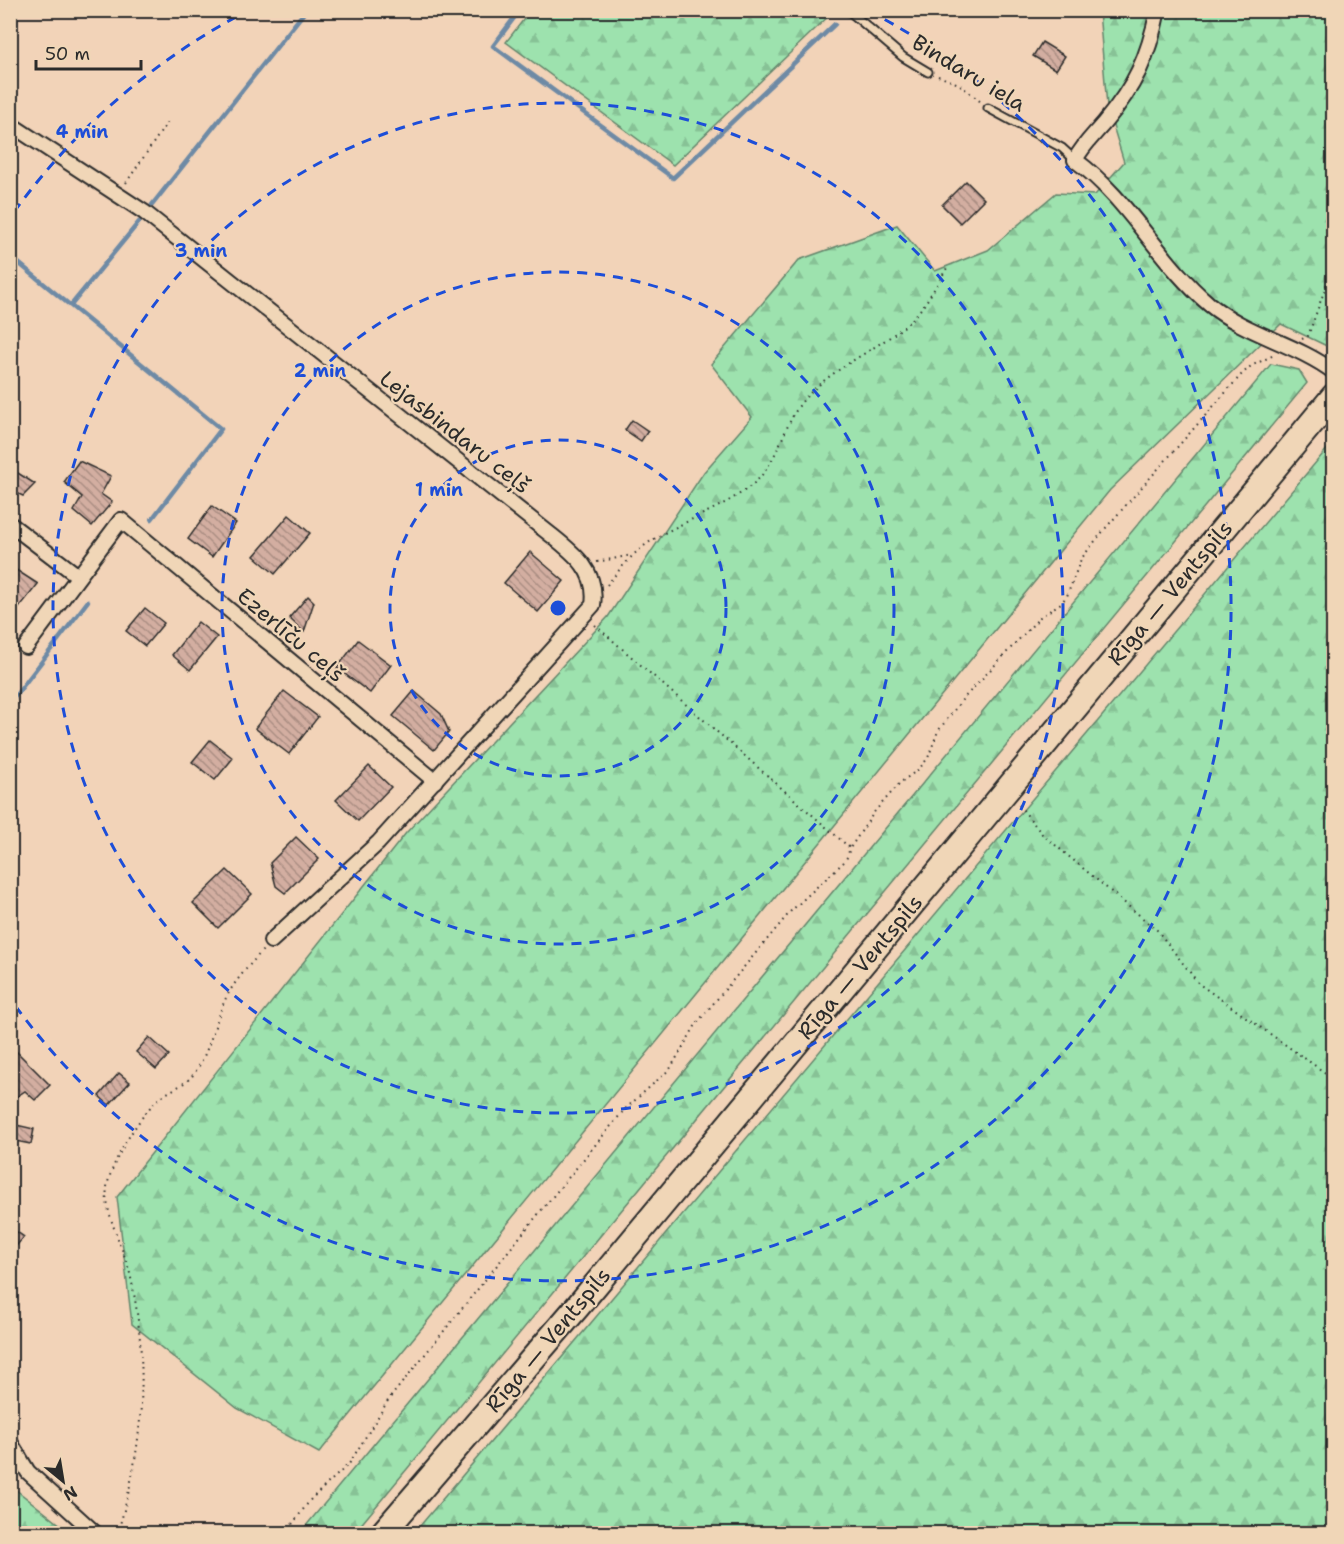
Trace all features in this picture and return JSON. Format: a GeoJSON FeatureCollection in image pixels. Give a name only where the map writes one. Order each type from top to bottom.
{"type":"FeatureCollection","features":[{"type":"Feature","properties":{"kind":"highway","name":"Rīga — Ventspils"},"geometry":{"type":"LineString","coordinates":[[382,1533],[578,1306],[1334,396]]}},
{"type":"Feature","properties":{"kind":"street"},"geometry":{"type":"LineString","coordinates":[[1158,10],[1150,47],[1132,86],[1103,124],[1083,144],[1075,160],[1096,175],[1120,199],[1176,269],[1210,304],[1267,339],[1292,347],[1334,372]]}},
{"type":"Feature","properties":{"kind":"street","name":"Lejasbindaru ceļš"},"geometry":{"type":"LineString","coordinates":[[10,124],[153,219],[582,561],[595,588],[589,610]]}},
{"type":"Feature","properties":{"kind":"street","name":"Ezerlīču ceļš"},"geometry":{"type":"LineString","coordinates":[[78,576],[121,520],[435,781]]}},
{"type":"Feature","properties":{"kind":"street"},"geometry":{"type":"LineString","coordinates":[[10,524],[78,576],[26,647]]}},
{"type":"Feature","properties":{"kind":"street"},"geometry":{"type":"LineString","coordinates":[[271,941],[309,909],[378,843],[589,610]]}},
{"type":"Feature","properties":{"kind":"street"},"geometry":{"type":"LineString","coordinates":[[10,1442],[28,1472],[74,1517],[96,1533]]}},
{"type":"Feature","properties":{"kind":"lane","name":"Bindaru iela"},"geometry":{"type":"LineString","coordinates":[[848,10],[903,57],[928,72]]}},
{"type":"Feature","properties":{"kind":"lane","name":"Bindaru iela"},"geometry":{"type":"LineString","coordinates":[[988,108],[1062,148],[1075,160]]}},
{"type":"Feature","properties":{"kind":"path","name":"Bindaru iela"},"geometry":{"type":"LineString","coordinates":[[928,72],[959,84],[988,108]]}},
{"type":"Feature","properties":{"kind":"path"},"geometry":{"type":"LineString","coordinates":[[117,195],[169,120]]}},
{"type":"Feature","properties":{"kind":"path"},"geometry":{"type":"LineString","coordinates":[[850,848],[589,610],[622,566],[648,543],[699,517],[753,484],[768,467],[806,397],[826,380],[908,323],[929,298],[947,268]]}},
{"type":"Feature","properties":{"kind":"path"},"geometry":{"type":"LineString","coordinates":[[285,1533],[311,1499],[349,1464],[389,1399],[441,1331],[626,1109],[670,1069],[696,1023],[790,911],[846,860],[850,848],[875,811],[928,758],[938,731],[962,700],[1040,617],[1067,596],[1081,560],[1104,530],[1242,374],[1262,360],[1292,347],[1308,336],[1330,275],[1334,273]]}},
{"type":"Feature","properties":{"kind":"path"},"geometry":{"type":"LineString","coordinates":[[582,561],[605,563],[634,555]]}},
{"type":"Feature","properties":{"kind":"path"},"geometry":{"type":"LineString","coordinates":[[1007,789],[1042,834],[1157,930],[1199,984],[1334,1079]]}},
{"type":"Feature","properties":{"kind":"path"},"geometry":{"type":"LineString","coordinates":[[117,1533],[137,1458],[141,1420],[140,1346],[137,1307],[129,1266],[111,1215],[106,1189],[113,1166],[156,1101],[191,1078],[226,999],[239,976],[271,941]]}},
{"type":"Feature","properties":{"kind":"green space"},"geometry":{"type":"Polygon","coordinates":[[[531,10],[834,11],[673,165],[506,42],[531,10]]]}},
{"type":"Feature","properties":{"kind":"green space"},"geometry":{"type":"Polygon","coordinates":[[[1099,11],[1333,11],[1333,349],[1281,324],[1110,490],[319,1453],[237,1408],[132,1324],[117,1197],[406,833],[608,617],[704,472],[752,417],[711,364],[799,260],[897,225],[935,271],[988,250],[1056,193],[1095,195],[1124,162],[1107,106],[1099,11]]]}},
{"type":"Feature","properties":{"kind":"green space"},"geometry":{"type":"Polygon","coordinates":[[[1271,364],[1299,370],[1307,383],[354,1533],[300,1533],[1271,364]]]}},
{"type":"Feature","properties":{"kind":"green space"},"geometry":{"type":"Polygon","coordinates":[[[1333,442],[1333,1533],[414,1533],[1333,442]]]}},
{"type":"Feature","properties":{"kind":"green space"},"geometry":{"type":"Polygon","coordinates":[[[11,1486],[71,1533],[11,1533],[11,1486]]]}},
{"type":"Feature","properties":{"kind":"building"},"geometry":{"type":"Polygon","coordinates":[[[1042,42],[1065,56],[1056,70],[1033,56],[1042,42]]]}},
{"type":"Feature","properties":{"kind":"building"},"geometry":{"type":"Polygon","coordinates":[[[966,181],[984,199],[960,223],[942,205],[966,181]]]}},
{"type":"Feature","properties":{"kind":"building"},"geometry":{"type":"Polygon","coordinates":[[[632,420],[648,431],[641,441],[625,430],[632,420]]]}},
{"type":"Feature","properties":{"kind":"building"},"geometry":{"type":"Polygon","coordinates":[[[79,461],[111,476],[101,494],[112,502],[92,526],[74,511],[82,497],[64,482],[79,461]]]}},
{"type":"Feature","properties":{"kind":"building"},"geometry":{"type":"Polygon","coordinates":[[[10,468],[35,484],[23,496],[10,490],[10,468]]]}},
{"type":"Feature","properties":{"kind":"building"},"geometry":{"type":"Polygon","coordinates":[[[212,506],[236,523],[212,557],[188,539],[212,506]]]}},
{"type":"Feature","properties":{"kind":"building"},"geometry":{"type":"Polygon","coordinates":[[[289,515],[310,533],[275,574],[254,556],[289,515]]]}},
{"type":"Feature","properties":{"kind":"building"},"geometry":{"type":"Polygon","coordinates":[[[530,552],[564,581],[538,612],[504,583],[530,552]]]}},
{"type":"Feature","properties":{"kind":"building"},"geometry":{"type":"Polygon","coordinates":[[[10,566],[38,584],[10,619],[10,566]]]}},
{"type":"Feature","properties":{"kind":"building"},"geometry":{"type":"Polygon","coordinates":[[[308,596],[314,602],[304,632],[289,618],[308,596]]]}},
{"type":"Feature","properties":{"kind":"building"},"geometry":{"type":"Polygon","coordinates":[[[145,608],[164,623],[145,646],[126,631],[145,608]]]}},
{"type":"Feature","properties":{"kind":"building"},"geometry":{"type":"Polygon","coordinates":[[[198,622],[217,637],[190,670],[172,655],[198,622]]]}},
{"type":"Feature","properties":{"kind":"building"},"geometry":{"type":"Polygon","coordinates":[[[358,640],[391,665],[370,693],[337,668],[358,640]]]}},
{"type":"Feature","properties":{"kind":"building"},"geometry":{"type":"Polygon","coordinates":[[[284,691],[318,717],[289,754],[255,728],[284,691]]]}},
{"type":"Feature","properties":{"kind":"building"},"geometry":{"type":"Polygon","coordinates":[[[414,691],[441,714],[449,732],[434,750],[393,716],[414,691]]]}},
{"type":"Feature","properties":{"kind":"building"},"geometry":{"type":"Polygon","coordinates":[[[210,740],[233,758],[215,780],[192,762],[210,740]]]}},
{"type":"Feature","properties":{"kind":"building"},"geometry":{"type":"Polygon","coordinates":[[[369,766],[391,787],[358,821],[336,800],[369,766]]]}},
{"type":"Feature","properties":{"kind":"building"},"geometry":{"type":"Polygon","coordinates":[[[296,837],[319,859],[285,893],[276,886],[270,863],[296,837]]]}},
{"type":"Feature","properties":{"kind":"building"},"geometry":{"type":"Polygon","coordinates":[[[227,870],[252,894],[218,928],[193,903],[227,870]]]}},
{"type":"Feature","properties":{"kind":"building"},"geometry":{"type":"Polygon","coordinates":[[[149,1037],[169,1055],[156,1069],[136,1052],[149,1037]]]}},
{"type":"Feature","properties":{"kind":"building"},"geometry":{"type":"Polygon","coordinates":[[[10,1045],[50,1085],[35,1100],[25,1091],[10,1101],[10,1045]]]}},
{"type":"Feature","properties":{"kind":"building"},"geometry":{"type":"Polygon","coordinates":[[[119,1073],[130,1082],[109,1105],[99,1096],[119,1073]]]}},
{"type":"Feature","properties":{"kind":"building"},"geometry":{"type":"Polygon","coordinates":[[[12,1124],[34,1129],[31,1144],[10,1140],[12,1124]]]}},
{"type":"Feature","properties":{"kind":"building"},"geometry":{"type":"Polygon","coordinates":[[[10,1227],[24,1237],[10,1253],[10,1227]]]}},
{"type":"Feature","properties":{"kind":"waterway"},"geometry":{"type":"LineString","coordinates":[[152,205],[306,10]]}},
{"type":"Feature","properties":{"kind":"waterway"},"geometry":{"type":"LineString","coordinates":[[520,10],[493,46],[673,178],[835,24]]}},
{"type":"Feature","properties":{"kind":"waterway"},"geometry":{"type":"LineString","coordinates":[[72,304],[139,222]]}},
{"type":"Feature","properties":{"kind":"waterway"},"geometry":{"type":"LineString","coordinates":[[10,256],[221,429],[152,519]]}},
{"type":"Feature","properties":{"kind":"waterway"},"geometry":{"type":"LineString","coordinates":[[10,703],[88,601]]}}]}
